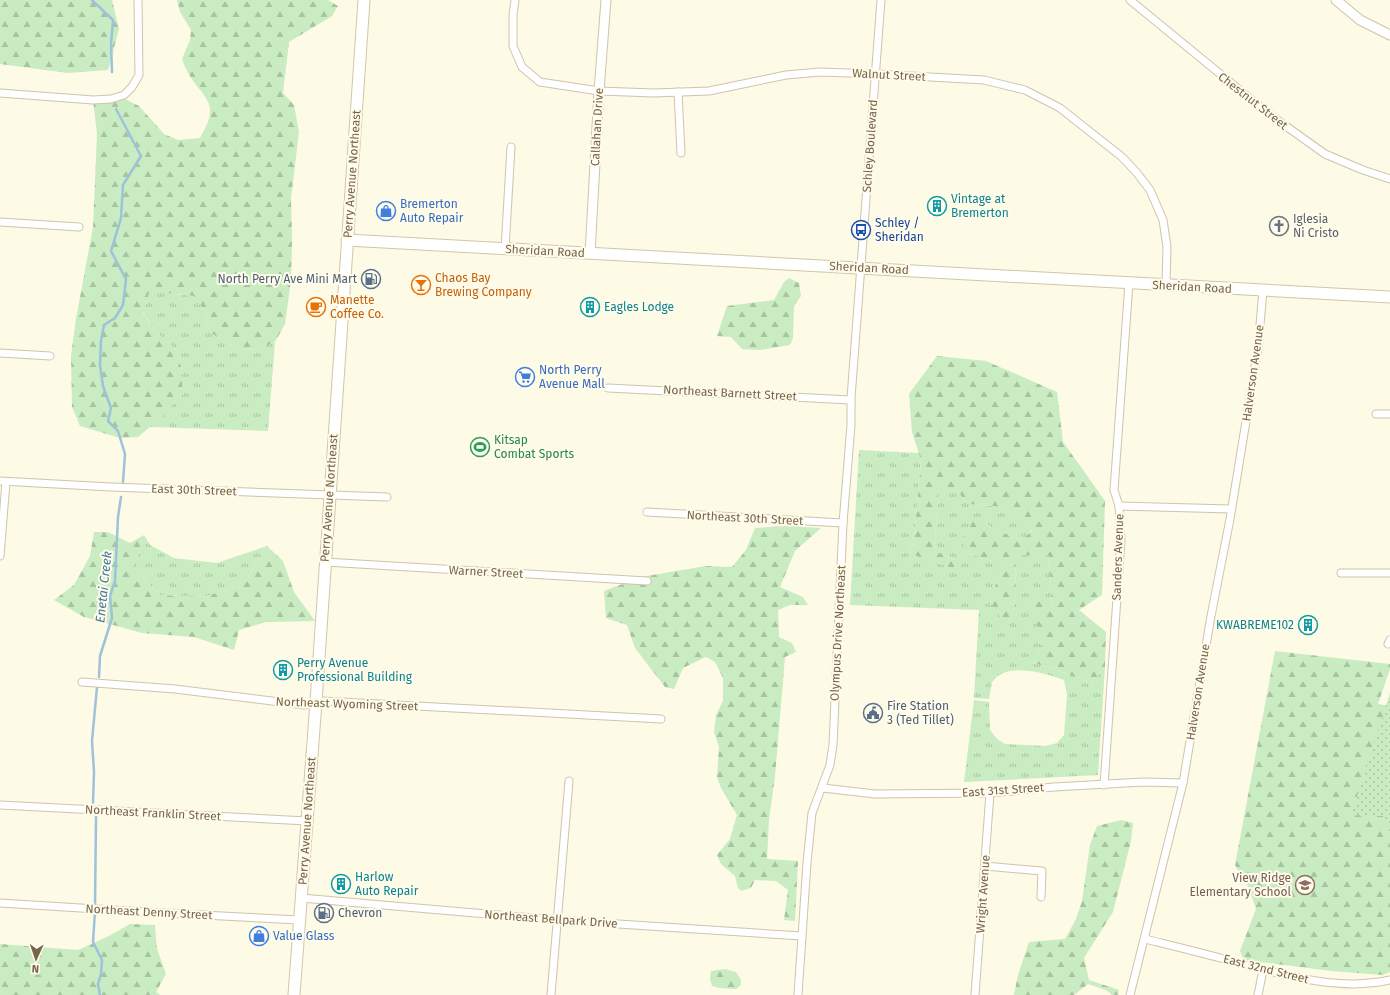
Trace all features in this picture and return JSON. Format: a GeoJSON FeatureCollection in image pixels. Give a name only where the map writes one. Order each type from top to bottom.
{"type":"FeatureCollection","features":[{"type":"Feature","properties":{"kind":"main road","name":"Perry Avenue Northeast"},"geometry":{"type":"LineString","coordinates":[[294,995],[316,702],[329,494],[364,0]]}},
{"type":"Feature","properties":{"kind":"main road","name":"Sheridan Road"},"geometry":{"type":"LineString","coordinates":[[347,240],[1390,297]]}},
{"type":"Feature","properties":{"kind":"street"},"geometry":{"type":"LineString","coordinates":[[0,92],[93,100],[111,99],[124,95],[139,75],[138,0]]}},
{"type":"Feature","properties":{"kind":"street","name":"Walnut Street"},"geometry":{"type":"LineString","coordinates":[[515,0],[513,14],[513,46],[522,67],[540,82],[599,91],[641,93],[709,91],[786,74],[820,72],[984,80],[1025,90],[1060,108],[1122,157],[1150,190],[1163,220],[1167,247],[1166,285]]}},
{"type":"Feature","properties":{"kind":"street","name":"Callahan Drive"},"geometry":{"type":"LineString","coordinates":[[590,254],[599,91],[606,0]]}},
{"type":"Feature","properties":{"kind":"street","name":"Schley Boulevard"},"geometry":{"type":"LineString","coordinates":[[861,268],[881,0]]}},
{"type":"Feature","properties":{"kind":"street","name":"Chestnut Street"},"geometry":{"type":"LineString","coordinates":[[1130,0],[1269,114],[1325,154],[1362,170],[1390,179]]}},
{"type":"Feature","properties":{"kind":"street"},"geometry":{"type":"LineString","coordinates":[[1336,0],[1360,20],[1390,35]]}},
{"type":"Feature","properties":{"kind":"street"},"geometry":{"type":"LineString","coordinates":[[678,92],[681,153]]}},
{"type":"Feature","properties":{"kind":"street"},"geometry":{"type":"LineString","coordinates":[[505,249],[511,147]]}},
{"type":"Feature","properties":{"kind":"street"},"geometry":{"type":"LineString","coordinates":[[0,222],[78,227]]}},
{"type":"Feature","properties":{"kind":"street","name":"Olympus Drive Northeast"},"geometry":{"type":"LineString","coordinates":[[798,995],[806,863],[812,813],[830,766],[833,745],[843,523],[861,268]]}},
{"type":"Feature","properties":{"kind":"street","name":"Sanders Avenue"},"geometry":{"type":"LineString","coordinates":[[1104,785],[1121,540],[1119,506],[1114,490],[1129,283]]}},
{"type":"Feature","properties":{"kind":"street","name":"Halverson Avenue"},"geometry":{"type":"LineString","coordinates":[[1130,995],[1184,783],[1211,616],[1231,509],[1258,348],[1263,290]]}},
{"type":"Feature","properties":{"kind":"street"},"geometry":{"type":"LineString","coordinates":[[0,353],[50,356]]}},
{"type":"Feature","properties":{"kind":"street","name":"Northeast Barnett Street"},"geometry":{"type":"LineString","coordinates":[[608,388],[851,400]]}},
{"type":"Feature","properties":{"kind":"street"},"geometry":{"type":"LineString","coordinates":[[1376,414],[1390,414]]}},
{"type":"Feature","properties":{"kind":"street"},"geometry":{"type":"LineString","coordinates":[[0,556],[3,481]]}},
{"type":"Feature","properties":{"kind":"street","name":"East 30th Street"},"geometry":{"type":"LineString","coordinates":[[3,481],[111,487],[387,497]]}},
{"type":"Feature","properties":{"kind":"street"},"geometry":{"type":"LineString","coordinates":[[1119,506],[1231,509]]}},
{"type":"Feature","properties":{"kind":"street","name":"Northeast 30th Street"},"geometry":{"type":"LineString","coordinates":[[647,512],[843,523]]}},
{"type":"Feature","properties":{"kind":"street","name":"Warner Street"},"geometry":{"type":"LineString","coordinates":[[325,562],[646,581]]}},
{"type":"Feature","properties":{"kind":"street"},"geometry":{"type":"LineString","coordinates":[[1341,573],[1390,574]]}},
{"type":"Feature","properties":{"kind":"street","name":"Northeast Wyoming Street"},"geometry":{"type":"LineString","coordinates":[[82,682],[175,689],[304,704],[323,701],[661,720]]}},
{"type":"Feature","properties":{"kind":"street"},"geometry":{"type":"LineString","coordinates":[[551,995],[569,781]]}},
{"type":"Feature","properties":{"kind":"street","name":"East 31st Street"},"geometry":{"type":"LineString","coordinates":[[822,788],[875,794],[990,793],[1054,787],[1143,782],[1184,783]]}},
{"type":"Feature","properties":{"kind":"street","name":"Wright Avenue"},"geometry":{"type":"LineString","coordinates":[[975,995],[990,793]]}},
{"type":"Feature","properties":{"kind":"street","name":"Northeast Franklin Street"},"geometry":{"type":"LineString","coordinates":[[0,805],[307,821]]}},
{"type":"Feature","properties":{"kind":"street"},"geometry":{"type":"LineString","coordinates":[[984,866],[1042,871],[1041,897]]}},
{"type":"Feature","properties":{"kind":"street","name":"Northeast Bellpark Drive"},"geometry":{"type":"LineString","coordinates":[[301,898],[557,920],[802,936]]}},
{"type":"Feature","properties":{"kind":"street","name":"Northeast Denny Street"},"geometry":{"type":"LineString","coordinates":[[0,903],[299,920]]}},
{"type":"Feature","properties":{"kind":"street","name":"East 32nd Street"},"geometry":{"type":"LineString","coordinates":[[1145,939],[1263,970],[1322,983],[1375,984],[1390,980]]}},
{"type":"Feature","properties":{"kind":"street"},"geometry":{"type":"LineString","coordinates":[[1258,995],[1263,970]]}},
{"type":"Feature","properties":{"kind":"green space"},"geometry":{"type":"Polygon","coordinates":[[[0,0],[112,0],[119,29],[108,70],[68,73],[0,64],[0,0]]]}},
{"type":"Feature","properties":{"kind":"green space"},"geometry":{"type":"Polygon","coordinates":[[[177,0],[328,0],[338,6],[332,16],[289,42],[283,93],[294,105],[299,132],[291,198],[291,280],[285,324],[275,342],[259,350],[237,349],[211,333],[204,311],[194,296],[149,293],[143,313],[155,331],[176,350],[182,370],[182,394],[163,416],[138,437],[120,438],[80,426],[72,407],[71,356],[76,319],[93,227],[97,134],[93,100],[125,99],[139,106],[164,134],[178,140],[200,138],[209,119],[210,108],[205,96],[189,74],[182,59],[190,40],[191,30],[180,12],[177,0]]]}},
{"type":"Feature","properties":{"kind":"green space"},"geometry":{"type":"Polygon","coordinates":[[[789,278],[799,283],[801,296],[794,306],[793,338],[790,345],[760,350],[742,349],[731,337],[717,336],[727,306],[774,300],[784,282],[789,278]]]}},
{"type":"Feature","properties":{"kind":"green space"},"geometry":{"type":"Polygon","coordinates":[[[149,293],[194,296],[204,311],[211,333],[237,349],[259,350],[275,342],[268,431],[150,427],[182,394],[182,370],[176,350],[155,331],[143,312],[149,293]]]}},
{"type":"Feature","properties":{"kind":"green space"},"geometry":{"type":"Polygon","coordinates":[[[937,356],[986,361],[1057,392],[1063,442],[1105,501],[1102,595],[1079,610],[1106,632],[1105,667],[1091,683],[1033,663],[1045,636],[1027,609],[1036,600],[1052,608],[1049,555],[1015,555],[1016,600],[1009,622],[1001,618],[990,603],[998,578],[998,563],[968,553],[961,542],[975,518],[1021,540],[1033,530],[1004,507],[967,504],[956,488],[939,488],[934,551],[953,558],[957,570],[911,554],[915,529],[921,460],[912,432],[909,394],[937,356]]]}},
{"type":"Feature","properties":{"kind":"green space"},"geometry":{"type":"Polygon","coordinates":[[[859,450],[919,453],[921,460],[915,529],[911,554],[956,569],[953,558],[934,551],[939,488],[956,488],[967,504],[1004,507],[1033,529],[1021,540],[1008,535],[968,553],[998,563],[998,578],[990,603],[1009,622],[1016,600],[1015,555],[1049,555],[1052,609],[1045,636],[1033,663],[1091,683],[1105,667],[1098,775],[964,782],[974,700],[989,702],[990,730],[997,739],[1005,744],[1045,746],[1057,743],[1064,735],[1067,695],[1064,680],[1033,671],[1008,671],[999,675],[992,682],[989,699],[974,698],[979,610],[850,605],[859,450]]]}},
{"type":"Feature","properties":{"kind":"green space"},"geometry":{"type":"Polygon","coordinates":[[[787,526],[821,528],[795,551],[780,587],[803,597],[808,605],[790,605],[778,610],[779,637],[792,643],[796,652],[785,657],[775,776],[769,820],[767,859],[798,861],[795,921],[784,920],[788,890],[776,881],[755,880],[751,888],[741,891],[738,888],[735,876],[721,864],[717,855],[730,839],[737,815],[721,788],[717,777],[719,747],[714,732],[716,715],[723,701],[723,678],[715,662],[706,657],[683,668],[674,689],[665,687],[635,648],[627,625],[606,618],[604,591],[641,577],[706,566],[732,567],[746,550],[755,528],[787,526]]]}},
{"type":"Feature","properties":{"kind":"green space"},"geometry":{"type":"Polygon","coordinates":[[[94,532],[108,532],[130,543],[144,535],[135,568],[159,595],[204,597],[244,584],[267,546],[283,561],[294,592],[315,621],[266,622],[239,630],[234,650],[194,637],[142,633],[84,617],[54,600],[74,585],[90,556],[94,532]]]}},
{"type":"Feature","properties":{"kind":"green space"},"geometry":{"type":"Polygon","coordinates":[[[144,535],[150,545],[174,558],[217,563],[267,546],[244,584],[204,597],[159,595],[135,568],[144,535]]]}},
{"type":"Feature","properties":{"kind":"green space"},"geometry":{"type":"Polygon","coordinates":[[[1275,651],[1390,664],[1390,669],[1378,704],[1390,706],[1390,972],[1383,975],[1331,971],[1244,960],[1240,951],[1256,909],[1248,886],[1235,865],[1275,651]]]}},
{"type":"Feature","properties":{"kind":"green space"},"geometry":{"type":"Polygon","coordinates":[[[1390,693],[1390,833],[1383,816],[1351,815],[1390,693]]]}},
{"type":"Feature","properties":{"kind":"green space"},"geometry":{"type":"Polygon","coordinates":[[[1121,820],[1133,823],[1131,841],[1113,912],[1084,958],[1089,980],[1119,990],[1118,995],[1112,995],[1106,990],[1088,984],[1074,995],[1014,995],[1018,975],[1029,942],[1065,939],[1076,919],[1082,901],[1090,845],[1097,826],[1121,820]]]}},
{"type":"Feature","properties":{"kind":"green space"},"geometry":{"type":"Polygon","coordinates":[[[130,924],[155,925],[157,949],[166,974],[156,992],[160,995],[0,995],[0,944],[78,950],[109,936],[130,924]]]}},
{"type":"Feature","properties":{"kind":"green space"},"geometry":{"type":"Polygon","coordinates":[[[725,969],[736,972],[741,980],[741,985],[736,989],[712,986],[710,979],[711,971],[725,969]]]}},
{"type":"Feature","properties":{"kind":"waterway","name":"Enetai Creek"},"geometry":{"type":"LineString","coordinates":[[92,0],[113,20],[111,44],[112,72]]}},
{"type":"Feature","properties":{"kind":"waterway","name":"Enetai Creek"},"geometry":{"type":"LineString","coordinates":[[116,109],[141,156],[123,185],[121,218],[111,251],[126,279],[123,305],[115,318],[104,325],[101,341],[100,365],[103,386],[111,408],[108,421],[118,431],[125,454],[123,482]]}},
{"type":"Feature","properties":{"kind":"waterway","name":"Enetai Creek"},"geometry":{"type":"LineString","coordinates":[[99,677],[100,656],[112,618],[110,596],[115,581],[118,517],[121,497]]}},
{"type":"Feature","properties":{"kind":"waterway","name":"Enetai Creek"},"geometry":{"type":"LineString","coordinates":[[93,803],[94,772],[92,741],[97,687]]}},
{"type":"Feature","properties":{"kind":"waterway","name":"Enetai Creek"},"geometry":{"type":"LineString","coordinates":[[95,906],[96,817]]}},
{"type":"Feature","properties":{"kind":"waterway","name":"Enetai Creek"},"geometry":{"type":"LineString","coordinates":[[95,911],[93,942],[102,960],[101,974],[98,984],[100,995]]}},
{"type":"Feature","properties":{"kind":"place","name":"Vintage at Bremerton"},"geometry":{"type":"Point","coordinates":[937,206]}},
{"type":"Feature","properties":{"kind":"place","name":"Bremerton Auto Repair"},"geometry":{"type":"Point","coordinates":[386,211]}},
{"type":"Feature","properties":{"kind":"place","name":"Iglesia Ni Cristo"},"geometry":{"type":"Point","coordinates":[1279,226]}},
{"type":"Feature","properties":{"kind":"place","name":"Schley / Sheridan"},"geometry":{"type":"Point","coordinates":[861,230]}},
{"type":"Feature","properties":{"kind":"place","name":"North Perry Ave Mini Mart"},"geometry":{"type":"Point","coordinates":[371,279]}},
{"type":"Feature","properties":{"kind":"place","name":"Chaos Bay Brewing Company"},"geometry":{"type":"Point","coordinates":[421,285]}},
{"type":"Feature","properties":{"kind":"place","name":"Manette Coffee Co."},"geometry":{"type":"Point","coordinates":[316,307]}},
{"type":"Feature","properties":{"kind":"place","name":"Eagles Lodge"},"geometry":{"type":"Point","coordinates":[590,307]}},
{"type":"Feature","properties":{"kind":"place","name":"North Perry Avenue Mall"},"geometry":{"type":"Point","coordinates":[525,377]}},
{"type":"Feature","properties":{"kind":"place","name":"Kitsap Combat Sports"},"geometry":{"type":"Point","coordinates":[480,447]}},
{"type":"Feature","properties":{"kind":"place","name":"KWABREME102"},"geometry":{"type":"Point","coordinates":[1308,625]}},
{"type":"Feature","properties":{"kind":"place","name":"Perry Avenue Professional Building"},"geometry":{"type":"Point","coordinates":[283,670]}},
{"type":"Feature","properties":{"kind":"place","name":"Fire Station 3 (Ted Tillet)"},"geometry":{"type":"Point","coordinates":[873,713]}},
{"type":"Feature","properties":{"kind":"place","name":"Harlow Auto Repair"},"geometry":{"type":"Point","coordinates":[341,884]}},
{"type":"Feature","properties":{"kind":"place","name":"View Ridge Elementary School"},"geometry":{"type":"Point","coordinates":[1305,885]}},
{"type":"Feature","properties":{"kind":"place","name":"Chevron"},"geometry":{"type":"Point","coordinates":[324,913]}},
{"type":"Feature","properties":{"kind":"place","name":"Value Glass"},"geometry":{"type":"Point","coordinates":[259,936]}}]}
